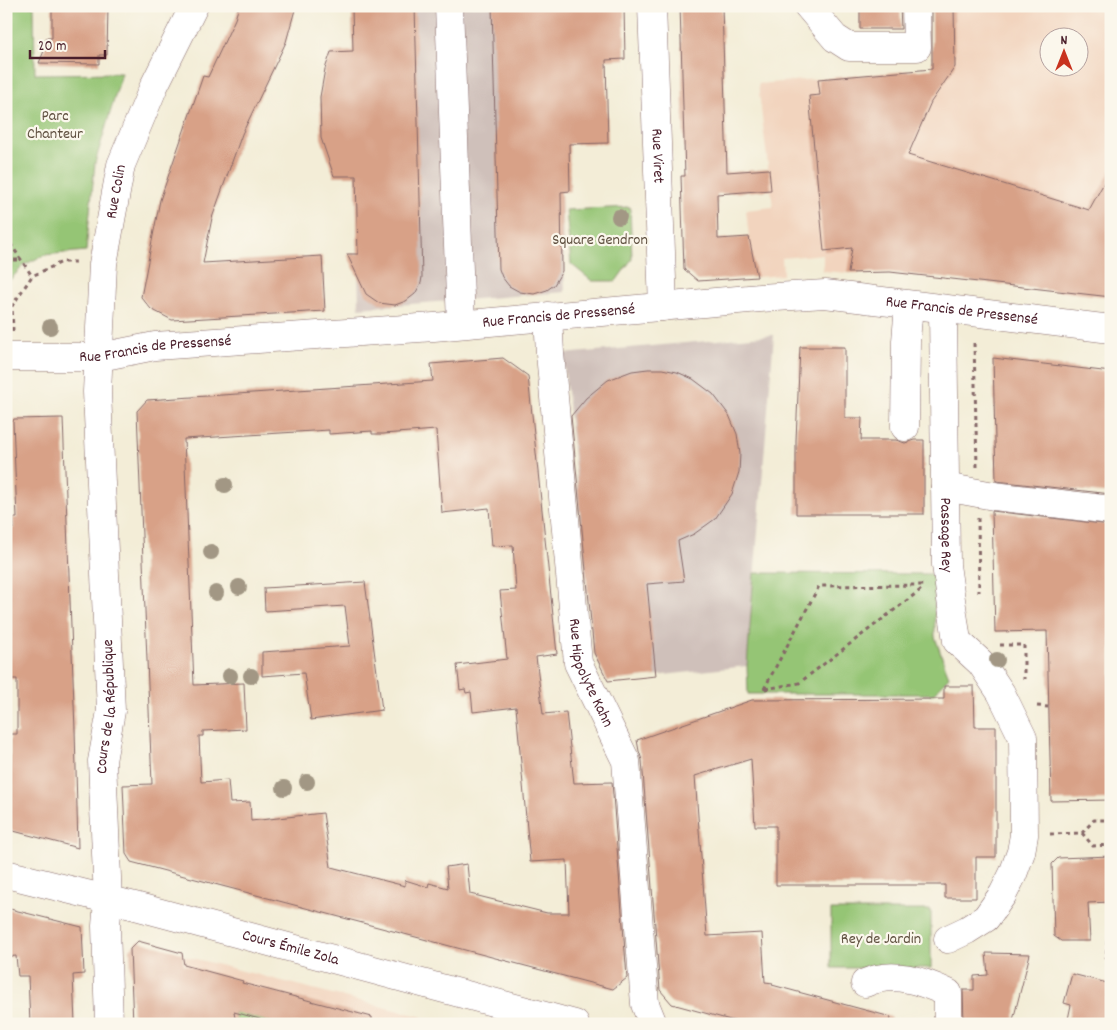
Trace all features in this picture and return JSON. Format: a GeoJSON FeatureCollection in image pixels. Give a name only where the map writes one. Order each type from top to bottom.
{"type":"FeatureCollection","features":[{"type":"Feature","properties":{"kind":"street","name":"Rue Colin"},"geometry":{"type":"LineString","coordinates":[[97,392],[103,264],[121,165],[154,86],[194,6]]}},
{"type":"Feature","properties":{"kind":"street"},"geometry":{"type":"LineString","coordinates":[[449,6],[461,324]]}},
{"type":"Feature","properties":{"kind":"street","name":"Rue Viret"},"geometry":{"type":"LineString","coordinates":[[652,6],[663,307]]}},
{"type":"Feature","properties":{"kind":"street"},"geometry":{"type":"LineString","coordinates":[[808,6],[835,38],[849,47],[917,47],[916,6]]}},
{"type":"Feature","properties":{"kind":"street","name":"Rue Francis de Pressensé"},"geometry":{"type":"LineString","coordinates":[[10,356],[100,357],[155,346],[461,324],[825,294],[943,310],[1111,329]]}},
{"type":"Feature","properties":{"kind":"street"},"geometry":{"type":"LineString","coordinates":[[905,427],[908,305]]}},
{"type":"Feature","properties":{"kind":"street","name":"Passage Rey"},"geometry":{"type":"LineString","coordinates":[[943,310],[946,565],[957,641],[981,664],[1002,693],[1023,738],[1024,835],[1021,852],[1013,874],[986,918],[948,939]]}},
{"type":"Feature","properties":{"kind":"street","name":"Rue Hippolyte Kahn"},"geometry":{"type":"LineString","coordinates":[[548,316],[578,664],[626,761],[645,1004],[653,1024]]}},
{"type":"Feature","properties":{"kind":"street","name":"Cours de la République"},"geometry":{"type":"LineString","coordinates":[[97,392],[111,711],[102,761],[108,900],[106,926],[109,1024]]}},
{"type":"Feature","properties":{"kind":"street"},"geometry":{"type":"LineString","coordinates":[[945,487],[994,496],[1111,510]]}},
{"type":"Feature","properties":{"kind":"street","name":"Cours Émile Zola"},"geometry":{"type":"LineString","coordinates":[[6,874],[575,1024]]}},
{"type":"Feature","properties":{"kind":"street"},"geometry":{"type":"LineString","coordinates":[[866,982],[883,977],[901,978],[923,982],[948,993],[948,1024]]}},
{"type":"Feature","properties":{"kind":"path"},"geometry":{"type":"LineString","coordinates":[[6,237],[32,276]]}},
{"type":"Feature","properties":{"kind":"path"},"geometry":{"type":"LineString","coordinates":[[6,260],[21,260]]}},
{"type":"Feature","properties":{"kind":"path"},"geometry":{"type":"LineString","coordinates":[[10,356],[12,306],[32,276],[62,262],[103,264]]}},
{"type":"Feature","properties":{"kind":"path","name":"Passage Rey"},"geometry":{"type":"LineString","coordinates":[[974,343],[979,598]]}},
{"type":"Feature","properties":{"kind":"path"},"geometry":{"type":"LineString","coordinates":[[927,585],[799,683],[764,689],[820,586],[927,585]]}},
{"type":"Feature","properties":{"kind":"path"},"geometry":{"type":"LineString","coordinates":[[997,645],[1024,645],[1024,680]]}},
{"type":"Feature","properties":{"kind":"path"},"geometry":{"type":"LineString","coordinates":[[1024,835],[1082,834],[1094,820],[1111,820]]}},
{"type":"Feature","properties":{"kind":"path"},"geometry":{"type":"LineString","coordinates":[[1082,834],[1093,846],[1111,845]]}},
{"type":"Feature","properties":{"kind":"path"},"geometry":{"type":"LineString","coordinates":[[1108,933],[1106,957],[1111,958]]}},
{"type":"Feature","properties":{"kind":"shaded area"},"geometry":{"type":"Polygon","coordinates":[[[352,6],[556,6],[561,174],[570,174],[570,191],[561,192],[565,292],[359,308],[352,6]]]}},
{"type":"Feature","properties":{"kind":"shaded area"},"geometry":{"type":"Polygon","coordinates":[[[954,6],[1111,6],[1111,297],[890,272],[848,273],[823,271],[823,254],[782,258],[783,275],[757,277],[746,210],[773,207],[758,84],[955,67],[954,6]]]}},
{"type":"Feature","properties":{"kind":"shaded area"},"geometry":{"type":"Polygon","coordinates":[[[774,335],[747,666],[608,681],[594,651],[563,354],[774,335]]]}},
{"type":"Feature","properties":{"kind":"shaded area"},"geometry":{"type":"Polygon","coordinates":[[[184,956],[422,1017],[423,1024],[193,1024],[184,956]]]}},
{"type":"Feature","properties":{"kind":"green space","name":"Parc Chanteur"},"geometry":{"type":"Polygon","coordinates":[[[6,6],[34,6],[35,74],[122,73],[95,163],[86,251],[44,255],[24,265],[8,282],[6,318],[6,6]]]}},
{"type":"Feature","properties":{"kind":"green space","name":"Square Gendron"},"geometry":{"type":"Polygon","coordinates":[[[630,207],[632,259],[616,281],[592,281],[571,264],[566,210],[630,207]]]}},
{"type":"Feature","properties":{"kind":"green space"},"geometry":{"type":"Polygon","coordinates":[[[754,573],[934,574],[935,637],[949,677],[933,694],[748,694],[747,666],[754,573]]]}},
{"type":"Feature","properties":{"kind":"green space","name":"Rey de Jardin"},"geometry":{"type":"Polygon","coordinates":[[[831,910],[931,910],[931,968],[831,968],[831,910]]]}},
{"type":"Feature","properties":{"kind":"green space"},"geometry":{"type":"Polygon","coordinates":[[[234,1012],[278,1024],[236,1024],[234,1012]]]}},
{"type":"Feature","properties":{"kind":"building"},"geometry":{"type":"Polygon","coordinates":[[[52,6],[108,6],[107,55],[99,55],[99,64],[39,63],[46,46],[46,38],[52,38],[52,6]]]}},
{"type":"Feature","properties":{"kind":"building"},"geometry":{"type":"Polygon","coordinates":[[[239,6],[296,6],[286,42],[242,134],[212,218],[203,263],[322,256],[325,311],[172,320],[151,309],[141,297],[160,200],[203,76],[208,77],[235,19],[239,6]]]}},
{"type":"Feature","properties":{"kind":"building"},"geometry":{"type":"Polygon","coordinates":[[[352,6],[415,6],[422,277],[415,294],[406,301],[395,305],[379,303],[366,294],[347,254],[358,254],[356,176],[334,176],[321,138],[320,97],[325,69],[331,52],[353,51],[352,6]]]}},
{"type":"Feature","properties":{"kind":"building"},"geometry":{"type":"Polygon","coordinates":[[[492,6],[624,6],[625,59],[606,60],[608,143],[569,144],[570,191],[561,192],[562,271],[554,285],[547,290],[534,294],[520,292],[509,286],[499,269],[492,6]]]}},
{"type":"Feature","properties":{"kind":"building"},"geometry":{"type":"Polygon","coordinates":[[[680,6],[722,6],[727,172],[769,169],[771,190],[717,194],[718,239],[749,237],[757,277],[698,281],[684,269],[681,176],[685,176],[680,6]]]}},
{"type":"Feature","properties":{"kind":"building"},"geometry":{"type":"Polygon","coordinates":[[[860,6],[900,6],[901,29],[860,29],[860,6]]]}},
{"type":"Feature","properties":{"kind":"building"},"geometry":{"type":"Polygon","coordinates":[[[932,6],[954,6],[955,67],[931,102],[908,155],[1089,210],[1111,170],[1111,297],[890,272],[848,273],[852,248],[824,251],[809,96],[820,95],[818,79],[932,69],[932,6]]]}},
{"type":"Feature","properties":{"kind":"building"},"geometry":{"type":"Polygon","coordinates":[[[800,347],[845,347],[845,418],[862,418],[861,440],[896,440],[905,443],[914,440],[924,440],[924,514],[796,514],[796,440],[800,347]]]}},
{"type":"Feature","properties":{"kind":"building"},"geometry":{"type":"Polygon","coordinates":[[[503,358],[528,376],[557,654],[536,657],[543,714],[566,712],[574,783],[612,782],[627,978],[613,989],[131,862],[126,854],[123,785],[152,784],[137,411],[147,400],[433,381],[431,364],[503,358]],[[329,430],[184,439],[194,685],[244,683],[246,729],[203,731],[203,736],[199,736],[201,782],[228,780],[230,803],[250,802],[251,821],[323,813],[331,867],[405,886],[405,880],[428,887],[429,883],[448,888],[446,867],[467,864],[470,894],[547,913],[569,913],[567,860],[530,862],[516,707],[473,712],[471,692],[466,693],[465,689],[460,690],[457,665],[507,659],[500,591],[516,590],[513,545],[492,546],[489,508],[442,513],[436,430],[383,434],[372,434],[372,431],[329,434],[329,430]]]}},
{"type":"Feature","properties":{"kind":"building"},"geometry":{"type":"Polygon","coordinates":[[[993,358],[1111,372],[1111,494],[996,481],[993,358]]]}},
{"type":"Feature","properties":{"kind":"building"},"geometry":{"type":"Polygon","coordinates":[[[648,369],[677,372],[693,379],[713,394],[729,415],[737,434],[740,454],[739,472],[732,494],[715,519],[694,534],[678,541],[684,581],[647,584],[656,676],[608,681],[594,653],[571,416],[586,398],[608,380],[632,371],[648,369]]]}},
{"type":"Feature","properties":{"kind":"building"},"geometry":{"type":"Polygon","coordinates":[[[63,418],[78,848],[6,829],[6,774],[10,773],[10,734],[17,734],[17,679],[6,679],[6,528],[14,528],[13,518],[17,518],[13,421],[14,419],[63,418]]]}},
{"type":"Feature","properties":{"kind":"building"},"geometry":{"type":"Polygon","coordinates":[[[992,511],[1111,525],[1111,800],[1051,801],[1047,631],[995,632],[992,511]]]}},
{"type":"Feature","properties":{"kind":"building"},"geometry":{"type":"Polygon","coordinates":[[[365,582],[382,710],[311,720],[304,673],[262,676],[262,652],[350,646],[345,606],[265,611],[264,588],[365,582]]]}},
{"type":"Feature","properties":{"kind":"building"},"geometry":{"type":"Polygon","coordinates":[[[944,686],[974,686],[975,727],[996,727],[996,857],[976,857],[976,898],[945,898],[945,885],[776,885],[776,826],[755,826],[751,759],[695,776],[707,936],[762,933],[765,982],[891,1017],[890,1024],[745,1024],[672,1004],[660,990],[642,760],[637,740],[752,700],[944,699],[944,686]]]}},
{"type":"Feature","properties":{"kind":"building"},"geometry":{"type":"Polygon","coordinates":[[[1111,856],[1111,902],[1088,903],[1090,941],[1061,941],[1054,936],[1052,864],[1058,858],[1111,856]]]}},
{"type":"Feature","properties":{"kind":"building"},"geometry":{"type":"Polygon","coordinates":[[[6,908],[82,927],[84,974],[73,975],[75,1024],[30,1024],[28,976],[18,976],[16,956],[6,957],[6,908]]]}},
{"type":"Feature","properties":{"kind":"building"},"geometry":{"type":"Polygon","coordinates":[[[138,941],[182,953],[184,965],[243,981],[242,983],[372,1017],[372,1024],[278,1024],[234,1012],[236,1024],[133,1024],[130,949],[138,941]]]}},
{"type":"Feature","properties":{"kind":"building"},"geometry":{"type":"Polygon","coordinates":[[[986,953],[1030,954],[1012,1024],[964,1024],[963,990],[974,990],[974,976],[988,975],[986,953]]]}},
{"type":"Feature","properties":{"kind":"building"},"geometry":{"type":"Polygon","coordinates":[[[1072,974],[1111,984],[1111,1024],[1067,1024],[1071,1005],[1064,1003],[1072,974]]]}}]}
